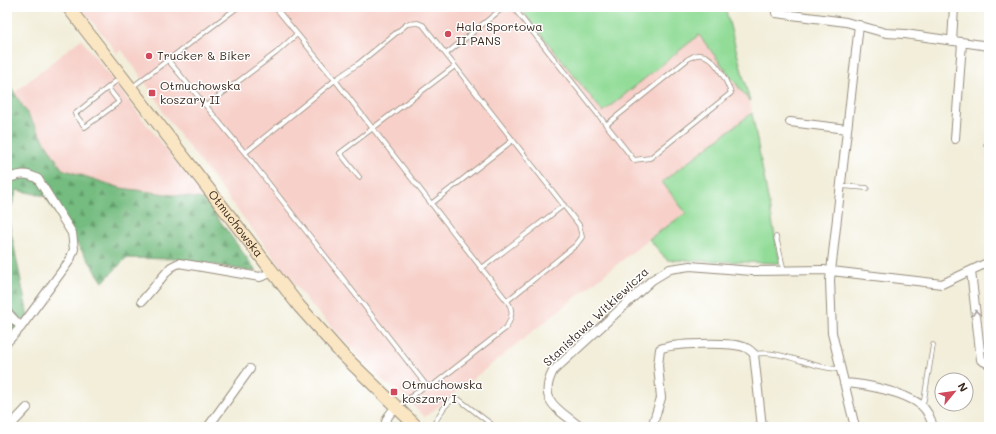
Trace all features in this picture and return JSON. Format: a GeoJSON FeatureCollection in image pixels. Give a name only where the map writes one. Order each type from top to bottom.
{"type":"FeatureCollection","features":[{"type":"Feature","properties":{"kind":"main road","name":"Otmuchowska"},"geometry":{"type":"LineString","coordinates":[[68,7],[272,273],[340,352],[417,427]]}},
{"type":"Feature","properties":{"kind":"street"},"geometry":{"type":"LineString","coordinates":[[952,41],[954,7]]}},
{"type":"Feature","properties":{"kind":"street"},"geometry":{"type":"LineString","coordinates":[[776,13],[859,25],[886,33],[905,34],[989,46]]}},
{"type":"Feature","properties":{"kind":"street"},"geometry":{"type":"LineString","coordinates":[[855,427],[840,369],[831,320],[831,271],[859,25]]}},
{"type":"Feature","properties":{"kind":"street"},"geometry":{"type":"LineString","coordinates":[[955,139],[962,43]]}},
{"type":"Feature","properties":{"kind":"street"},"geometry":{"type":"LineString","coordinates":[[790,122],[847,129]]}},
{"type":"Feature","properties":{"kind":"street"},"geometry":{"type":"LineString","coordinates":[[7,179],[18,174],[28,174],[38,179],[72,233],[74,248],[70,260],[21,327],[7,342]]}},
{"type":"Feature","properties":{"kind":"street","name":"Stanisława Witkiewicza"},"geometry":{"type":"LineString","coordinates":[[580,427],[548,400],[546,393],[547,382],[553,371],[652,280],[670,269],[690,266],[784,271],[831,271],[942,284],[989,262]]}},
{"type":"Feature","properties":{"kind":"street"},"geometry":{"type":"LineString","coordinates":[[142,302],[171,267],[179,263],[260,276],[272,273]]}},
{"type":"Feature","properties":{"kind":"street"},"geometry":{"type":"LineString","coordinates":[[971,271],[981,360],[989,364]]}},
{"type":"Feature","properties":{"kind":"street"},"geometry":{"type":"LineString","coordinates":[[7,312],[21,327]]}},
{"type":"Feature","properties":{"kind":"street"},"geometry":{"type":"LineString","coordinates":[[652,427],[661,398],[658,365],[660,349],[673,345],[733,345],[744,347],[754,354],[762,427]]}},
{"type":"Feature","properties":{"kind":"street"},"geometry":{"type":"LineString","coordinates":[[208,427],[250,369]]}},
{"type":"Feature","properties":{"kind":"street"},"geometry":{"type":"LineString","coordinates":[[844,383],[880,389],[921,405],[930,416],[933,427]]}},
{"type":"Feature","properties":{"kind":"street"},"geometry":{"type":"LineString","coordinates":[[9,427],[27,408]]}},
{"type":"Feature","properties":{"kind":"street"},"geometry":{"type":"LineString","coordinates":[[386,427],[387,418],[390,412],[396,408]]}},
{"type":"Feature","properties":{"kind":"lane"},"geometry":{"type":"LineString","coordinates":[[130,88],[238,7]]}},
{"type":"Feature","properties":{"kind":"lane"},"geometry":{"type":"LineString","coordinates":[[168,60],[207,105],[426,385],[432,386],[506,328],[512,314],[507,300],[335,80],[275,7]]}},
{"type":"Feature","properties":{"kind":"lane"},"geometry":{"type":"LineString","coordinates":[[446,54],[504,7]]}},
{"type":"Feature","properties":{"kind":"lane"},"geometry":{"type":"LineString","coordinates":[[513,7],[634,160],[650,158],[731,93],[726,80],[711,60],[704,55],[697,55],[688,59],[606,124]]}},
{"type":"Feature","properties":{"kind":"lane"},"geometry":{"type":"LineString","coordinates":[[245,153],[407,24],[418,23],[423,25],[579,225],[582,237],[576,245],[507,300]]}},
{"type":"Feature","properties":{"kind":"lane"},"geometry":{"type":"LineString","coordinates":[[207,105],[276,53],[297,34]]}},
{"type":"Feature","properties":{"kind":"lane"},"geometry":{"type":"LineString","coordinates":[[359,177],[340,153],[455,66]]}},
{"type":"Feature","properties":{"kind":"lane"},"geometry":{"type":"LineString","coordinates":[[108,88],[119,102],[85,127],[75,114],[108,88],[122,77]]}},
{"type":"Feature","properties":{"kind":"lane"},"geometry":{"type":"LineString","coordinates":[[431,204],[513,140]]}},
{"type":"Feature","properties":{"kind":"lane"},"geometry":{"type":"LineString","coordinates":[[841,186],[867,188]]}},
{"type":"Feature","properties":{"kind":"lane"},"geometry":{"type":"LineString","coordinates":[[482,268],[564,205]]}},
{"type":"Feature","properties":{"kind":"lane"},"geometry":{"type":"LineString","coordinates":[[776,237],[784,271]]}},
{"type":"Feature","properties":{"kind":"lane"},"geometry":{"type":"LineString","coordinates":[[921,405],[924,400],[933,345]]}},
{"type":"Feature","properties":{"kind":"lane"},"geometry":{"type":"LineString","coordinates":[[754,354],[770,353],[820,367],[840,369]]}},
{"type":"Feature","properties":{"kind":"lane"},"geometry":{"type":"LineString","coordinates":[[396,408],[426,385]]}},
{"type":"Feature","properties":{"kind":"lane"},"geometry":{"type":"LineString","coordinates":[[432,427],[443,409],[452,400],[457,398],[495,427]]}},
{"type":"Feature","properties":{"kind":"shaded area"},"geometry":{"type":"Polygon","coordinates":[[[81,7],[519,7],[603,111],[699,35],[750,102],[752,113],[662,182],[686,213],[649,239],[425,417],[395,388],[386,384],[310,304],[163,113],[159,102],[122,50],[117,53],[81,7]]]}},
{"type":"Feature","properties":{"kind":"shaded area"},"geometry":{"type":"Polygon","coordinates":[[[81,39],[204,199],[121,188],[62,169],[14,93],[81,39]]]}},
{"type":"Feature","properties":{"kind":"green space"},"geometry":{"type":"Polygon","coordinates":[[[519,7],[725,7],[750,102],[699,35],[603,112],[519,7]]]}},
{"type":"Feature","properties":{"kind":"green space"},"geometry":{"type":"Polygon","coordinates":[[[7,81],[62,169],[121,188],[204,199],[257,272],[178,259],[126,258],[103,282],[45,196],[17,190],[8,217],[28,316],[7,337],[7,81]]]}},
{"type":"Feature","properties":{"kind":"green space"},"geometry":{"type":"Polygon","coordinates":[[[752,113],[780,263],[667,260],[649,239],[686,213],[662,182],[752,113]]]}},
{"type":"Feature","properties":{"kind":"place","name":"Hala Sportowa II PANS"},"geometry":{"type":"Point","coordinates":[448,34]}},
{"type":"Feature","properties":{"kind":"place","name":"Trucker & Biker"},"geometry":{"type":"Point","coordinates":[149,56]}},
{"type":"Feature","properties":{"kind":"place","name":"Otmuchowska koszary II"},"geometry":{"type":"Point","coordinates":[152,93]}},
{"type":"Feature","properties":{"kind":"place","name":"Otmuchowska koszary I"},"geometry":{"type":"Point","coordinates":[394,392]}}]}
